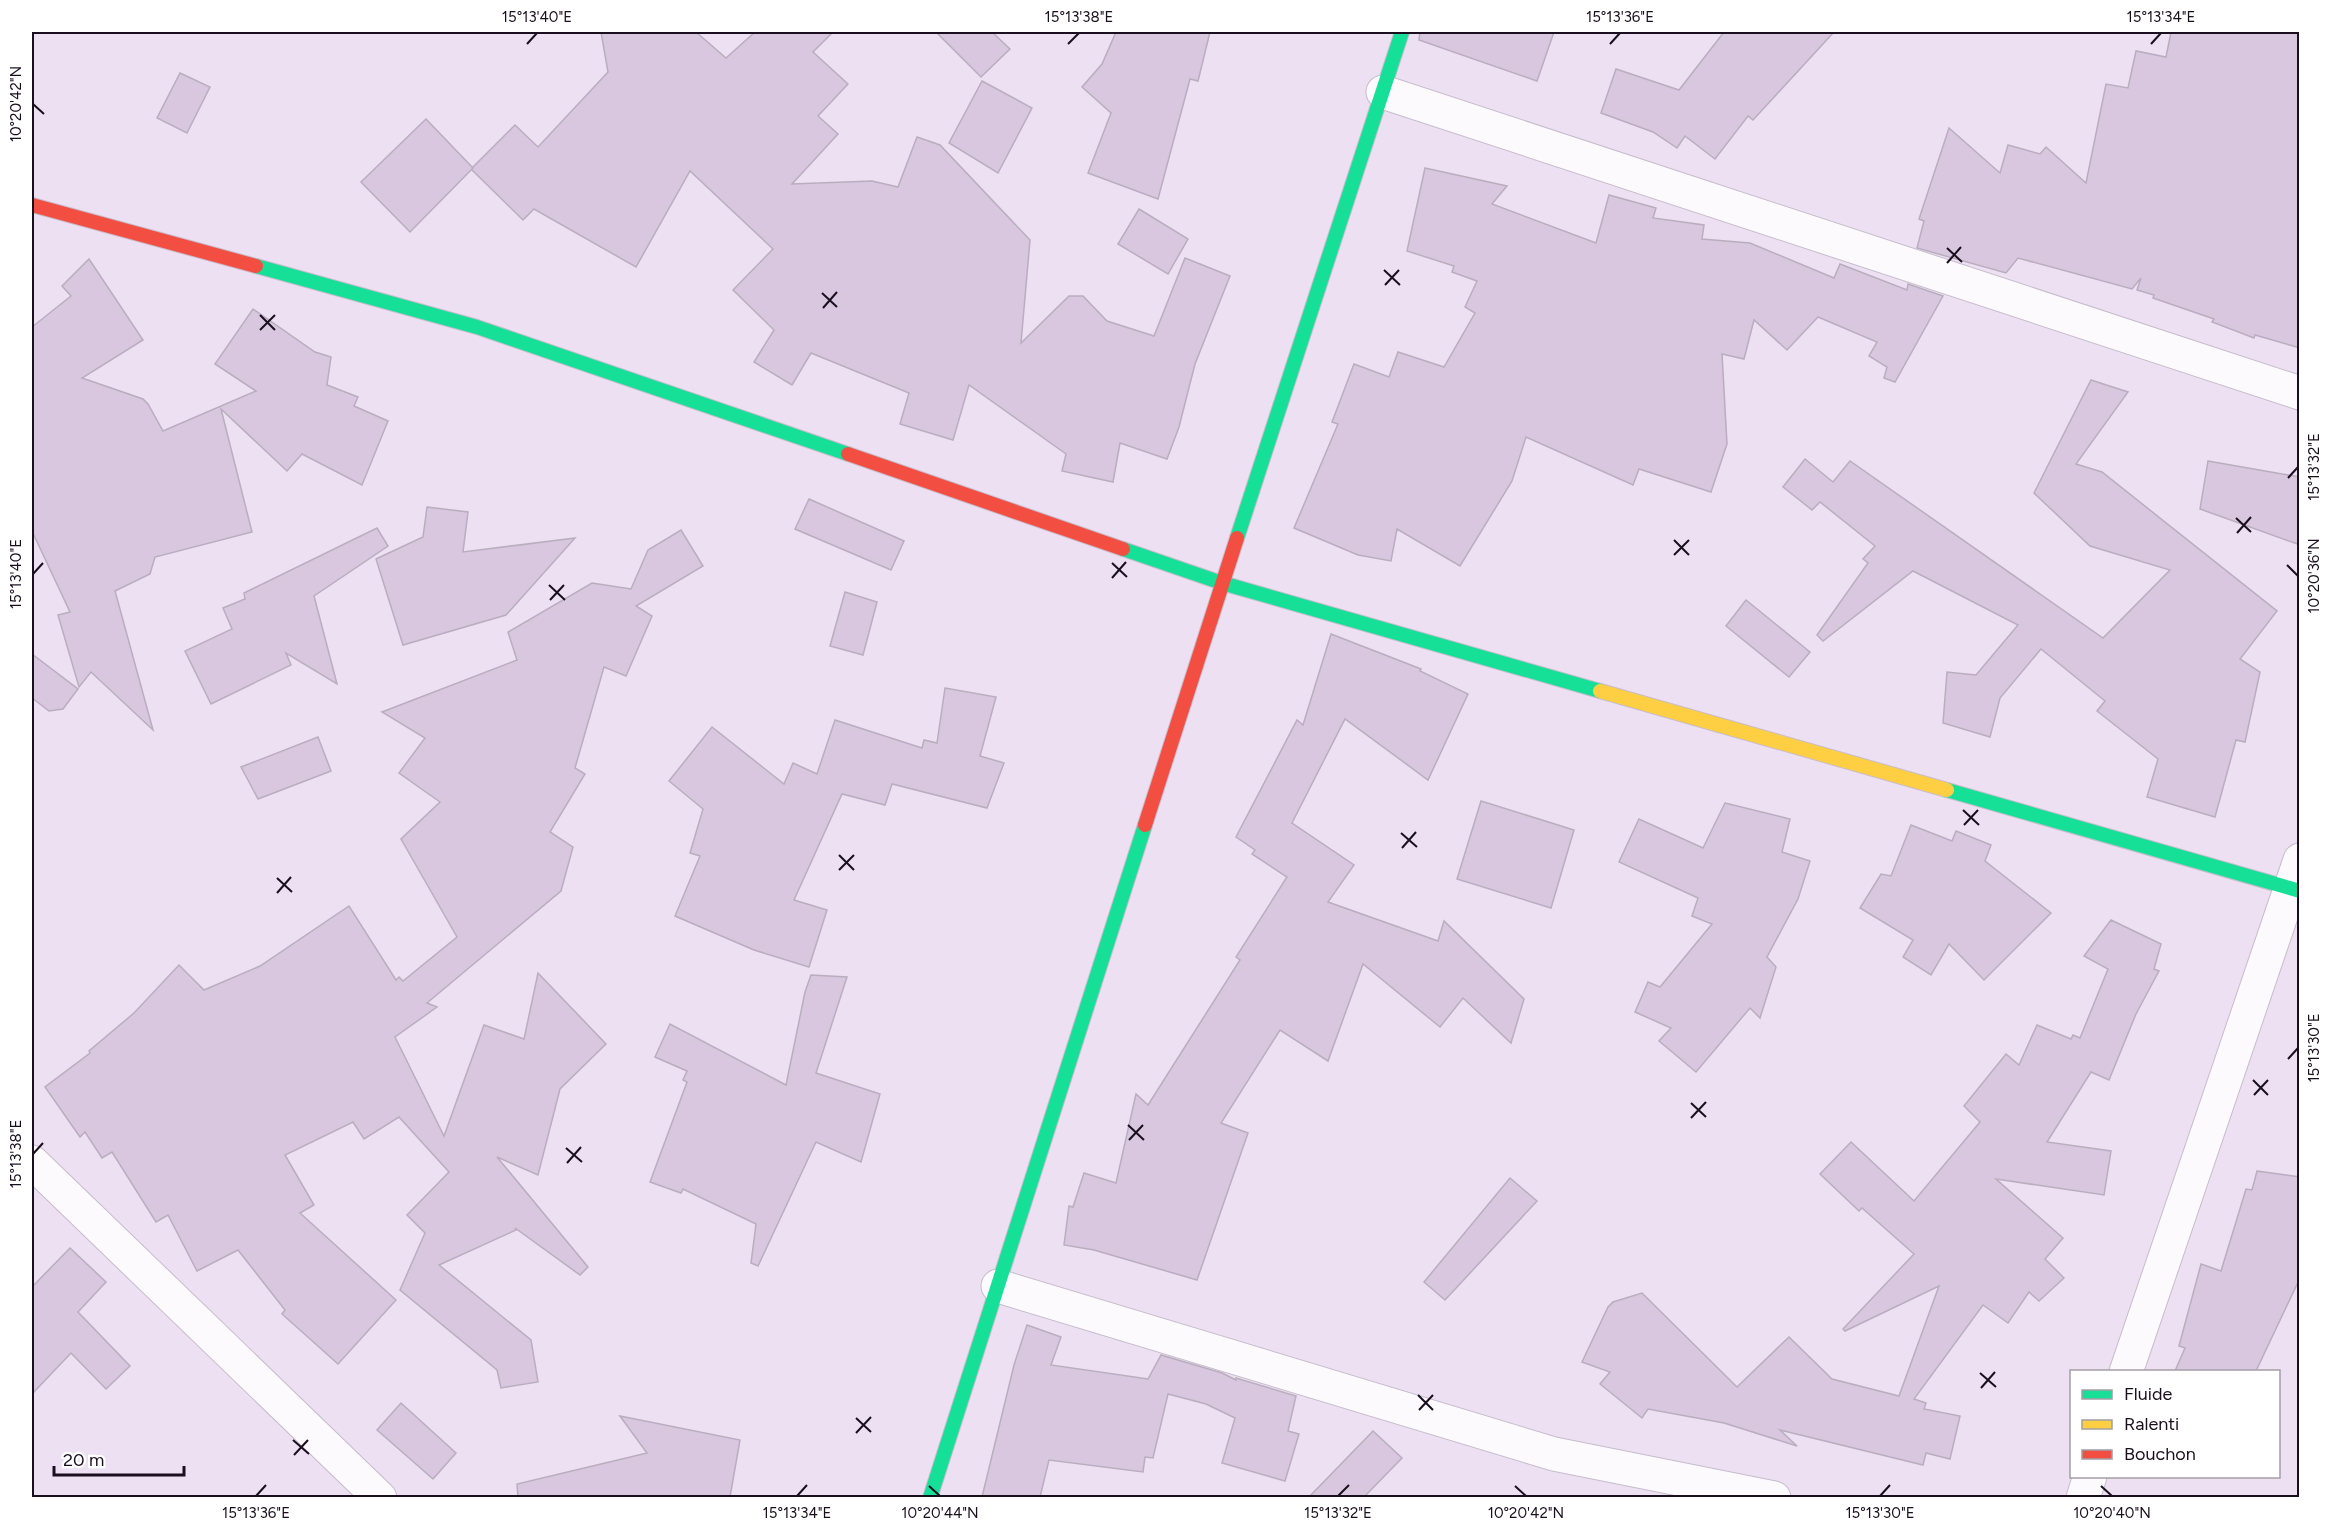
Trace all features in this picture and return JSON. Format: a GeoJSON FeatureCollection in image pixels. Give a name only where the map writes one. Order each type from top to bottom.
{"type":"FeatureCollection","features":[{"type":"Feature","properties":{"kind":"street"},"geometry":{"type":"LineString","coordinates":[[930,1497],[1222,583],[1402,32]]}},
{"type":"Feature","properties":{"kind":"street"},"geometry":{"type":"LineString","coordinates":[[1383,92],[2300,393]]}},
{"type":"Feature","properties":{"kind":"street"},"geometry":{"type":"LineString","coordinates":[[32,205],[477,327],[1222,583],[2297,880],[2126,1370]]}},
{"type":"Feature","properties":{"kind":"street"},"geometry":{"type":"LineString","coordinates":[[32,1162],[380,1497]]}},
{"type":"Feature","properties":{"kind":"street"},"geometry":{"type":"LineString","coordinates":[[998,1286],[1554,1454],[1774,1497]]}},
{"type":"Feature","properties":{"kind":"street"},"geometry":{"type":"LineString","coordinates":[[2083,1497],[2089,1478]]}},
{"type":"Feature","properties":{"kind":"building"},"geometry":{"type":"Polygon","coordinates":[[[601,32],[696,32],[726,58],[755,32],[833,32],[813,52],[848,84],[818,116],[838,134],[792,184],[872,181],[898,187],[917,137],[940,145],[1030,240],[1021,343],[1069,296],[1083,296],[1107,321],[1154,336],[1185,258],[1230,276],[1195,364],[1179,427],[1167,459],[1120,443],[1113,482],[1062,471],[1066,454],[969,385],[953,440],[900,424],[909,393],[811,353],[792,385],[754,362],[774,330],[733,290],[773,249],[690,171],[636,267],[534,209],[523,220],[471,169],[515,125],[538,147],[608,72],[601,32]]]}},
{"type":"Feature","properties":{"kind":"building"},"geometry":{"type":"Polygon","coordinates":[[[936,32],[992,32],[1010,49],[981,77],[936,32]]]}},
{"type":"Feature","properties":{"kind":"building"},"geometry":{"type":"Polygon","coordinates":[[[1116,32],[1210,32],[1198,81],[1190,79],[1158,199],[1088,173],[1111,113],[1082,87],[1102,64],[1116,32]]]}},
{"type":"Feature","properties":{"kind":"building"},"geometry":{"type":"Polygon","coordinates":[[[1420,32],[1554,32],[1537,81],[1419,40],[1420,32]]]}},
{"type":"Feature","properties":{"kind":"building"},"geometry":{"type":"Polygon","coordinates":[[[1724,32],[1834,32],[1753,120],[1748,116],[1715,159],[1685,136],[1677,148],[1653,132],[1601,113],[1616,69],[1679,90],[1724,32]]]}},
{"type":"Feature","properties":{"kind":"building"},"geometry":{"type":"Polygon","coordinates":[[[2171,32],[2300,32],[2300,348],[2255,335],[2254,338],[2212,322],[2214,319],[2153,298],[2154,295],[2137,290],[2141,278],[2132,289],[2018,258],[2006,273],[1917,248],[1924,221],[1919,219],[1949,128],[2000,173],[2008,145],[2040,154],[2046,147],[2086,183],[2106,84],[2128,88],[2136,51],[2166,57],[2171,32]]]}},
{"type":"Feature","properties":{"kind":"building"},"geometry":{"type":"Polygon","coordinates":[[[180,73],[210,87],[187,133],[157,118],[180,73]]]}},
{"type":"Feature","properties":{"kind":"building"},"geometry":{"type":"Polygon","coordinates":[[[982,81],[1032,108],[998,173],[949,143],[982,81]]]}},
{"type":"Feature","properties":{"kind":"building"},"geometry":{"type":"Polygon","coordinates":[[[426,119],[473,168],[410,232],[361,182],[426,119]]]}},
{"type":"Feature","properties":{"kind":"building"},"geometry":{"type":"Polygon","coordinates":[[[1425,168],[1507,186],[1492,204],[1596,243],[1609,195],[1656,208],[1653,218],[1704,225],[1702,239],[1750,243],[1834,278],[1840,264],[1907,290],[1908,284],[1943,296],[1895,382],[1884,378],[1887,367],[1869,356],[1877,342],[1818,317],[1787,350],[1754,320],[1744,359],[1722,354],[1727,444],[1711,492],[1639,469],[1633,485],[1526,437],[1512,481],[1460,566],[1397,529],[1391,561],[1358,555],[1294,528],[1338,424],[1332,422],[1354,364],[1389,377],[1398,352],[1444,367],[1475,313],[1465,307],[1477,281],[1452,272],[1454,266],[1407,251],[1425,168]]]}},
{"type":"Feature","properties":{"kind":"building"},"geometry":{"type":"Polygon","coordinates":[[[1139,209],[1188,239],[1168,274],[1118,244],[1139,209]]]}},
{"type":"Feature","properties":{"kind":"building"},"geometry":{"type":"Polygon","coordinates":[[[89,259],[143,340],[82,378],[143,399],[163,431],[256,391],[215,364],[253,309],[315,352],[331,357],[327,385],[358,397],[354,406],[388,421],[362,485],[302,454],[287,471],[221,409],[252,532],[155,557],[150,574],[115,591],[153,730],[91,672],[79,687],[58,615],[70,612],[32,531],[32,327],[71,296],[62,286],[89,259]]]}},
{"type":"Feature","properties":{"kind":"building"},"geometry":{"type":"Polygon","coordinates":[[[2091,380],[2128,392],[2076,464],[2102,472],[2277,611],[2240,659],[2260,672],[2245,742],[2236,740],[2215,817],[2147,797],[2158,759],[2097,711],[2105,701],[2041,649],[2000,698],[1990,737],[1943,723],[1947,672],[1976,675],[2018,625],[1913,571],[1823,641],[1817,635],[1868,563],[1863,559],[1875,546],[1820,502],[1812,510],[1783,487],[1805,459],[1833,482],[1850,461],[2103,638],[2170,570],[2090,546],[2034,493],[2091,380]]]}},
{"type":"Feature","properties":{"kind":"building"},"geometry":{"type":"Polygon","coordinates":[[[2208,461],[2300,477],[2300,545],[2200,509],[2208,461]]]}},
{"type":"Feature","properties":{"kind":"building"},"geometry":{"type":"Polygon","coordinates":[[[809,499],[904,541],[891,570],[795,529],[809,499]]]}},
{"type":"Feature","properties":{"kind":"building"},"geometry":{"type":"Polygon","coordinates":[[[427,507],[468,512],[463,552],[575,538],[506,615],[403,645],[376,559],[423,537],[427,507]]]}},
{"type":"Feature","properties":{"kind":"building"},"geometry":{"type":"Polygon","coordinates":[[[377,528],[388,546],[314,596],[337,684],[286,653],[291,665],[211,704],[185,651],[232,629],[223,608],[245,599],[244,593],[377,528]]]}},
{"type":"Feature","properties":{"kind":"building"},"geometry":{"type":"Polygon","coordinates":[[[681,530],[703,566],[636,606],[652,616],[626,676],[604,667],[575,768],[585,774],[550,832],[573,847],[561,891],[427,1003],[437,1007],[395,1037],[444,1136],[484,1025],[524,1039],[538,973],[606,1044],[560,1089],[538,1175],[497,1157],[588,1267],[580,1275],[515,1228],[516,1230],[439,1265],[531,1340],[538,1382],[501,1388],[497,1370],[400,1290],[425,1233],[407,1215],[449,1172],[399,1117],[364,1139],[353,1122],[285,1155],[314,1205],[300,1213],[396,1300],[338,1364],[282,1314],[285,1310],[238,1250],[197,1271],[168,1215],[156,1222],[112,1152],[102,1158],[85,1132],[80,1137],[45,1087],[90,1053],[89,1051],[134,1013],[179,965],[204,990],[260,966],[349,906],[396,980],[399,977],[403,981],[457,937],[401,839],[440,802],[399,773],[425,738],[382,712],[517,660],[508,632],[592,583],[631,589],[648,550],[681,530]]]}},
{"type":"Feature","properties":{"kind":"building"},"geometry":{"type":"Polygon","coordinates":[[[845,592],[877,602],[863,655],[830,646],[845,592]]]}},
{"type":"Feature","properties":{"kind":"building"},"geometry":{"type":"Polygon","coordinates":[[[1746,600],[1810,652],[1789,677],[1726,626],[1746,600]]]}},
{"type":"Feature","properties":{"kind":"building"},"geometry":{"type":"Polygon","coordinates":[[[1331,634],[1421,669],[1420,671],[1468,694],[1428,780],[1345,719],[1292,823],[1354,865],[1328,902],[1438,941],[1444,921],[1524,999],[1511,1043],[1463,998],[1440,1027],[1363,964],[1328,1061],[1280,1030],[1221,1123],[1248,1133],[1197,1280],[1094,1250],[1064,1245],[1069,1206],[1073,1207],[1084,1173],[1116,1183],[1136,1094],[1148,1105],[1240,960],[1236,957],[1287,877],[1252,854],[1255,850],[1236,837],[1297,720],[1303,725],[1331,634]]]}},
{"type":"Feature","properties":{"kind":"building"},"geometry":{"type":"Polygon","coordinates":[[[32,654],[78,689],[63,709],[49,711],[32,698],[32,654]]]}},
{"type":"Feature","properties":{"kind":"building"},"geometry":{"type":"Polygon","coordinates":[[[945,688],[996,697],[980,756],[1004,763],[987,808],[892,784],[885,805],[842,794],[794,900],[827,910],[809,967],[754,950],[675,916],[700,856],[690,853],[703,809],[669,781],[712,727],[784,784],[793,763],[817,774],[835,720],[922,748],[924,740],[937,743],[945,688]]]}},
{"type":"Feature","properties":{"kind":"building"},"geometry":{"type":"Polygon","coordinates":[[[318,737],[331,771],[258,799],[241,767],[318,737]]]}},
{"type":"Feature","properties":{"kind":"building"},"geometry":{"type":"Polygon","coordinates":[[[1481,801],[1574,830],[1551,908],[1457,879],[1481,801]]]}},
{"type":"Feature","properties":{"kind":"building"},"geometry":{"type":"Polygon","coordinates":[[[1725,803],[1790,819],[1782,852],[1810,861],[1798,899],[1767,957],[1776,967],[1760,1018],[1750,1008],[1696,1072],[1659,1041],[1671,1028],[1635,1012],[1648,982],[1660,987],[1712,924],[1692,916],[1698,898],[1619,862],[1639,819],[1703,848],[1725,803]]]}},
{"type":"Feature","properties":{"kind":"building"},"geometry":{"type":"Polygon","coordinates":[[[1911,825],[1952,841],[1956,831],[1991,845],[1985,861],[2051,913],[1984,980],[1949,944],[1931,975],[1903,957],[1913,940],[1860,908],[1881,874],[1891,876],[1911,825]]]}},
{"type":"Feature","properties":{"kind":"building"},"geometry":{"type":"Polygon","coordinates":[[[2111,920],[2161,944],[2154,969],[2159,971],[2136,1014],[2109,1080],[2091,1072],[2047,1142],[2111,1151],[2104,1195],[1996,1179],[2063,1238],[2045,1259],[2064,1278],[2039,1301],[2029,1292],[2008,1323],[1983,1305],[1914,1399],[1926,1403],[1924,1409],[1960,1416],[1950,1459],[1926,1453],[1923,1465],[1780,1430],[1797,1446],[1724,1423],[1648,1409],[1642,1418],[1600,1384],[1610,1372],[1582,1362],[1608,1307],[1613,1302],[1642,1293],[1737,1387],[1789,1337],[1832,1379],[1899,1396],[1939,1286],[1845,1331],[1843,1329],[1914,1254],[1862,1208],[1859,1211],[1820,1174],[1851,1142],[1914,1201],[1980,1122],[1964,1106],[2006,1054],[2019,1065],[2037,1025],[2071,1039],[2073,1035],[2080,1038],[2108,969],[2084,956],[2111,920]]]}},
{"type":"Feature","properties":{"kind":"building"},"geometry":{"type":"Polygon","coordinates":[[[811,975],[847,977],[816,1073],[880,1094],[861,1162],[816,1142],[758,1266],[751,1263],[756,1224],[683,1189],[681,1193],[650,1182],[687,1082],[683,1080],[687,1071],[655,1057],[670,1024],[786,1085],[805,992],[811,975]]]}},
{"type":"Feature","properties":{"kind":"building"},"geometry":{"type":"Polygon","coordinates":[[[2257,1171],[2300,1177],[2300,1278],[2256,1370],[2175,1370],[2185,1348],[2179,1346],[2201,1264],[2221,1271],[2246,1189],[2252,1190],[2257,1171]]]}},
{"type":"Feature","properties":{"kind":"building"},"geometry":{"type":"Polygon","coordinates":[[[1510,1178],[1537,1201],[1445,1300],[1424,1282],[1510,1178]]]}},
{"type":"Feature","properties":{"kind":"building"},"geometry":{"type":"Polygon","coordinates":[[[70,1248],[106,1282],[78,1312],[130,1366],[106,1389],[71,1353],[32,1394],[32,1287],[70,1248]]]}},
{"type":"Feature","properties":{"kind":"building"},"geometry":{"type":"Polygon","coordinates":[[[1027,1325],[1061,1337],[1051,1365],[1148,1379],[1161,1355],[1222,1373],[1236,1380],[1236,1378],[1296,1396],[1288,1431],[1299,1434],[1285,1481],[1222,1463],[1235,1418],[1206,1404],[1168,1394],[1153,1458],[1145,1457],[1143,1472],[1049,1460],[1040,1497],[982,1497],[1014,1365],[1027,1325]]]}},
{"type":"Feature","properties":{"kind":"building"},"geometry":{"type":"Polygon","coordinates":[[[401,1403],[456,1453],[433,1479],[377,1430],[401,1403]]]}},
{"type":"Feature","properties":{"kind":"building"},"geometry":{"type":"Polygon","coordinates":[[[620,1416],[740,1440],[730,1497],[518,1497],[517,1484],[647,1453],[620,1416]]]}},
{"type":"Feature","properties":{"kind":"building"},"geometry":{"type":"Polygon","coordinates":[[[1373,1431],[1402,1458],[1364,1497],[1309,1497],[1373,1431]]]}},
{"type":"Feature","properties":{"kind":"traffic: fast"},"geometry":{"type":"LineString","coordinates":[[1237,538],[1402,32]]}},
{"type":"Feature","properties":{"kind":"traffic: fast"},"geometry":{"type":"LineString","coordinates":[[256,266],[477,327],[848,454]]}},
{"type":"Feature","properties":{"kind":"traffic: fast"},"geometry":{"type":"LineString","coordinates":[[1123,549],[1222,583],[1600,691]]}},
{"type":"Feature","properties":{"kind":"traffic: fast"},"geometry":{"type":"LineString","coordinates":[[1947,790],[2300,891]]}},
{"type":"Feature","properties":{"kind":"traffic: fast"},"geometry":{"type":"LineString","coordinates":[[930,1498],[1145,825]]}},
{"type":"Feature","properties":{"kind":"traffic: slow"},"geometry":{"type":"LineString","coordinates":[[1600,691],[1947,790]]}},
{"type":"Feature","properties":{"kind":"traffic: jam"},"geometry":{"type":"LineString","coordinates":[[32,205],[256,266]]}},
{"type":"Feature","properties":{"kind":"traffic: jam"},"geometry":{"type":"LineString","coordinates":[[848,454],[1123,549]]}},
{"type":"Feature","properties":{"kind":"traffic: jam"},"geometry":{"type":"LineString","coordinates":[[1145,825],[1237,538]]}}]}
